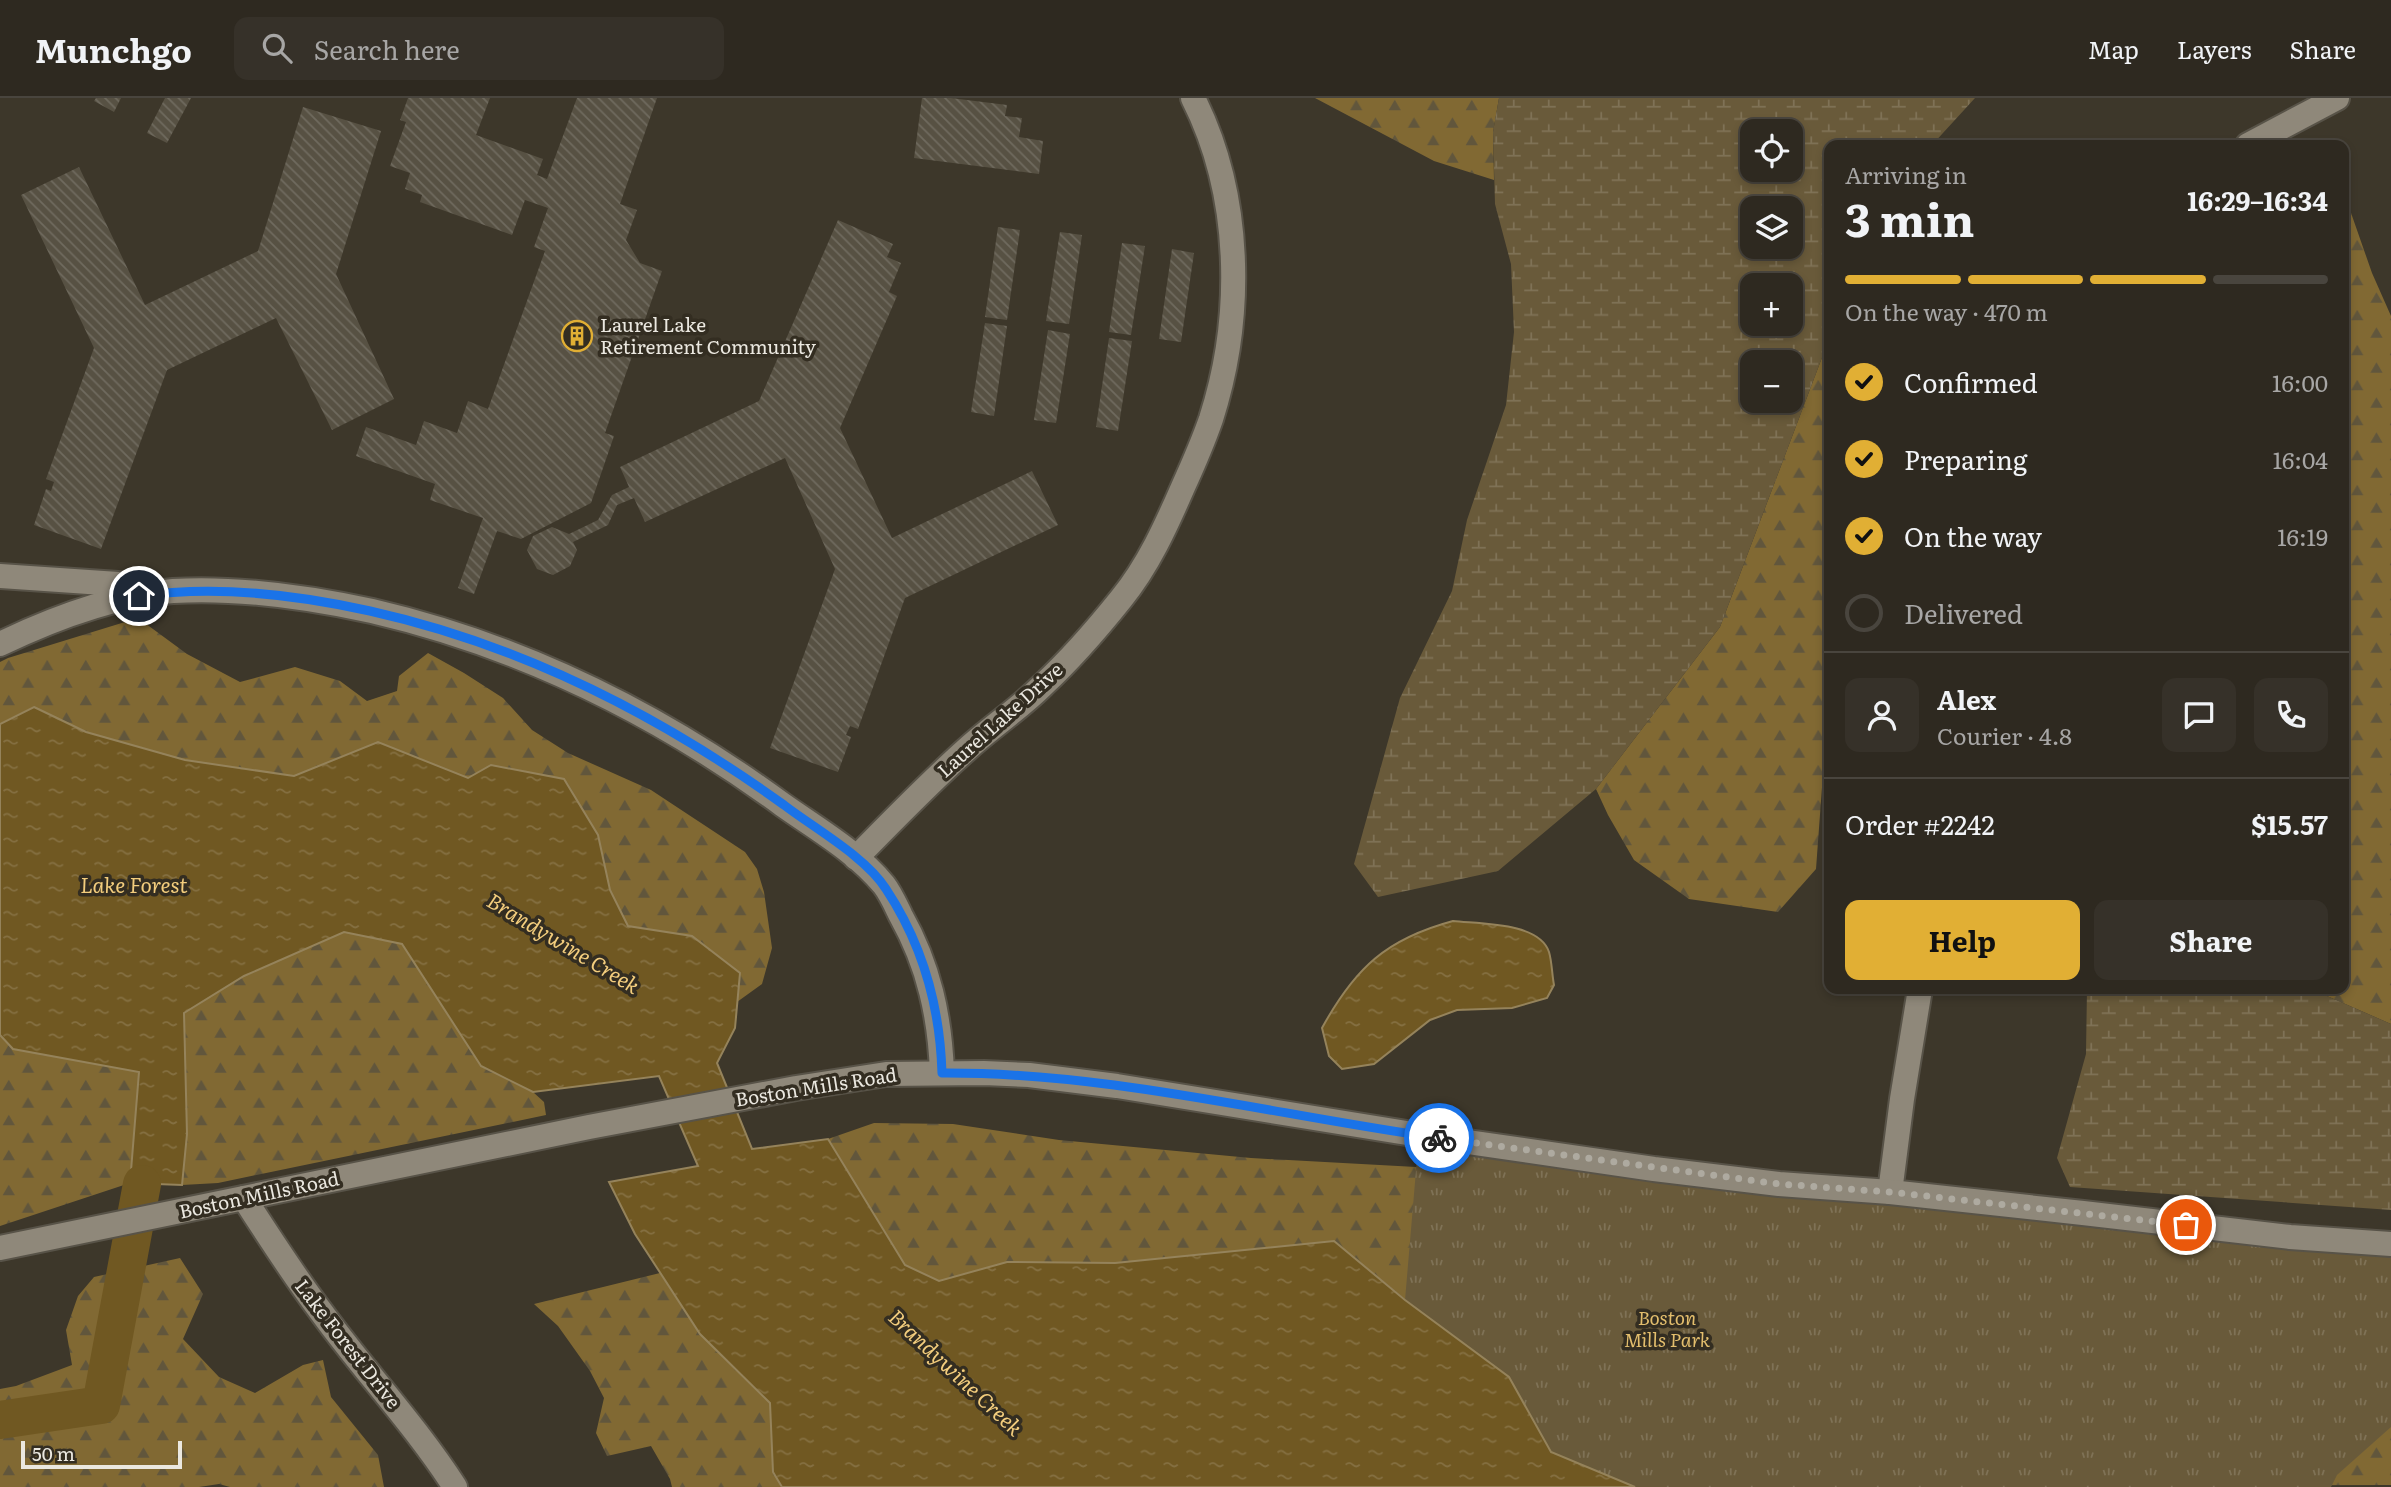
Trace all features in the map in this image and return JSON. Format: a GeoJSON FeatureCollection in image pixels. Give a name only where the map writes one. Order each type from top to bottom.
{"type":"FeatureCollection","features":[{"type":"Feature","properties":{"kind":"street","name":"Laurel Lake Drive"},"geometry":{"type":"LineString","coordinates":[[856,858],[914,798],[966,750],[1044,685],[1095,629],[1134,582],[1172,511],[1211,417],[1231,326],[1233,258],[1226,195],[1213,146],[1193,98]]}},
{"type":"Feature","properties":{"kind":"street"},"geometry":{"type":"LineString","coordinates":[[2257,140],[2337,98]]}},
{"type":"Feature","properties":{"kind":"street"},"geometry":{"type":"LineString","coordinates":[[0,576],[118,584],[156,594]]}},
{"type":"Feature","properties":{"kind":"street"},"geometry":{"type":"LineString","coordinates":[[0,644],[71,614],[172,591],[278,594],[338,604],[447,631],[514,654],[626,705],[709,753],[856,858],[885,886],[928,972],[941,1041],[942,1073]]}},
{"type":"Feature","properties":{"kind":"street"},"geometry":{"type":"LineString","coordinates":[[1890,1192],[1919,994]]}},
{"type":"Feature","properties":{"kind":"street","name":"Boston Mills Road"},"geometry":{"type":"LineString","coordinates":[[0,1248],[589,1127],[796,1088],[886,1074],[942,1073],[1029,1075],[1067,1080],[1419,1135],[1779,1184],[1890,1192],[2290,1237],[2391,1244]]}},
{"type":"Feature","properties":{"kind":"street","name":"Lake Forest Drive"},"geometry":{"type":"LineString","coordinates":[[244,1198],[323,1314],[432,1452],[455,1487]]}},
{"type":"Feature","properties":{"kind":"green space"},"geometry":{"type":"Polygon","coordinates":[[[1315,98],[1499,98],[1493,132],[1494,180],[1434,161],[1315,98]]]}},
{"type":"Feature","properties":{"kind":"green space"},"geometry":{"type":"Polygon","coordinates":[[[1499,98],[1975,98],[1937,140],[1824,140],[1824,352],[1803,408],[1803,350],[1740,350],[1740,413],[1801,413],[1720,627],[1596,789],[1498,871],[1378,897],[1354,864],[1400,698],[1452,591],[1467,520],[1506,405],[1514,332],[1511,264],[1495,204],[1493,132],[1499,98]]]}},
{"type":"Feature","properties":{"kind":"green space"},"geometry":{"type":"Polygon","coordinates":[[[2349,207],[2372,273],[2391,316],[2391,1024],[2322,994],[2349,994],[2349,207]]]}},
{"type":"Feature","properties":{"kind":"green space"},"geometry":{"type":"Polygon","coordinates":[[[1824,352],[1824,760],[1816,869],[1778,912],[1689,899],[1634,860],[1596,789],[1720,627],[1824,352]]]}},
{"type":"Feature","properties":{"kind":"green space"},"geometry":{"type":"Polygon","coordinates":[[[138,618],[187,654],[240,682],[295,667],[340,681],[367,701],[397,691],[399,676],[428,653],[464,673],[503,698],[532,730],[568,753],[651,790],[745,852],[757,869],[764,892],[772,948],[762,984],[737,1002],[740,973],[692,936],[628,926],[610,890],[598,835],[491,765],[468,778],[378,742],[294,776],[185,760],[86,732],[34,707],[0,724],[0,662],[138,618]]]}},
{"type":"Feature","properties":{"kind":"green space"},"geometry":{"type":"Polygon","coordinates":[[[344,932],[402,944],[481,1066],[533,1092],[544,1102],[546,1115],[218,1183],[182,1185],[187,1134],[184,1013],[244,976],[344,932]]]}},
{"type":"Feature","properties":{"kind":"green space"},"geometry":{"type":"Polygon","coordinates":[[[2087,994],[2322,994],[2391,1024],[2391,1210],[2070,1187],[2057,1158],[2086,1054],[2087,994]]]}},
{"type":"Feature","properties":{"kind":"green space"},"geometry":{"type":"Polygon","coordinates":[[[0,1035],[13,1049],[139,1072],[130,1183],[0,1226],[0,1035]]]}},
{"type":"Feature","properties":{"kind":"green space","name":"Boston Mills Park"},"geometry":{"type":"Polygon","coordinates":[[[874,1123],[953,1124],[1059,1140],[1251,1158],[1489,1171],[2391,1302],[2391,1485],[1635,1487],[1334,1241],[1115,1263],[1007,1262],[939,1281],[905,1265],[828,1139],[874,1123]]]}},
{"type":"Feature","properties":{"kind":"green space","name":"Boston Mills Park"},"geometry":{"type":"Polygon","coordinates":[[[1419,1135],[2083,1213],[2094,1228],[2391,1256],[2391,1427],[2337,1475],[2331,1487],[1635,1487],[1551,1452],[1509,1377],[1405,1300],[1419,1135]]]}},
{"type":"Feature","properties":{"kind":"green space"},"geometry":{"type":"Polygon","coordinates":[[[180,1258],[203,1294],[183,1339],[219,1377],[255,1393],[303,1365],[323,1360],[331,1397],[378,1455],[384,1487],[230,1487],[219,1484],[199,1487],[0,1487],[0,1389],[16,1386],[72,1365],[66,1330],[78,1296],[94,1277],[180,1258]]]}},
{"type":"Feature","properties":{"kind":"green space"},"geometry":{"type":"Polygon","coordinates":[[[660,1273],[700,1334],[770,1403],[773,1472],[782,1487],[672,1487],[651,1446],[607,1456],[596,1433],[604,1398],[590,1371],[558,1326],[534,1304],[660,1273]]]}},
{"type":"Feature","properties":{"kind":"water","name":"Lake Forest"},"geometry":{"type":"Polygon","coordinates":[[[34,707],[86,732],[185,760],[294,776],[378,742],[468,778],[491,765],[564,779],[598,835],[610,890],[628,926],[692,936],[740,973],[735,1028],[717,1063],[752,1149],[828,1139],[905,1265],[939,1281],[1007,1262],[1115,1263],[1334,1241],[1405,1300],[1509,1377],[1551,1452],[1635,1487],[782,1487],[773,1472],[770,1403],[700,1334],[635,1234],[609,1182],[698,1166],[659,1076],[533,1092],[481,1066],[402,944],[344,932],[244,976],[184,1013],[187,1134],[182,1185],[130,1183],[139,1072],[13,1049],[0,1035],[0,724],[34,707]]]}},
{"type":"Feature","properties":{"kind":"water"},"geometry":{"type":"Polygon","coordinates":[[[1453,921],[1507,926],[1533,935],[1543,942],[1549,952],[1554,985],[1547,998],[1512,1008],[1457,1010],[1430,1020],[1374,1064],[1342,1069],[1329,1056],[1322,1028],[1347,988],[1375,959],[1391,947],[1429,928],[1453,921]]]}},
{"type":"Feature","properties":{"kind":"building"},"geometry":{"type":"Polygon","coordinates":[[[96,98],[121,98],[114,112],[94,101],[96,98]]]}},
{"type":"Feature","properties":{"kind":"building"},"geometry":{"type":"Polygon","coordinates":[[[165,98],[191,98],[167,143],[147,133],[165,98]]]}},
{"type":"Feature","properties":{"kind":"building","name":"Laurel Lake Retirement Community"},"geometry":{"type":"Polygon","coordinates":[[[408,98],[490,98],[476,135],[543,159],[537,175],[547,179],[577,98],[657,98],[620,204],[637,210],[626,240],[640,263],[662,271],[605,433],[614,436],[591,503],[521,539],[497,531],[474,594],[458,588],[483,518],[430,500],[435,484],[356,456],[366,427],[416,445],[424,421],[457,433],[468,401],[488,409],[545,251],[534,247],[548,208],[525,200],[512,235],[420,202],[422,195],[405,189],[410,173],[390,166],[406,122],[400,120],[408,98]]]}},
{"type":"Feature","properties":{"kind":"building"},"geometry":{"type":"Polygon","coordinates":[[[922,98],[951,98],[1007,105],[1005,116],[1022,118],[1019,137],[1043,141],[1039,174],[914,158],[922,98]]]}},
{"type":"Feature","properties":{"kind":"building"},"geometry":{"type":"Polygon","coordinates":[[[303,107],[381,131],[336,274],[394,399],[332,430],[276,318],[167,370],[101,549],[34,525],[46,489],[51,491],[54,482],[46,479],[94,348],[21,195],[79,167],[145,305],[258,251],[303,107]]]}},
{"type":"Feature","properties":{"kind":"building"},"geometry":{"type":"Polygon","coordinates":[[[838,220],[893,244],[887,257],[901,263],[889,292],[897,296],[840,428],[892,538],[1032,471],[1058,525],[905,598],[858,729],[850,726],[846,735],[851,737],[838,772],[770,748],[835,569],[785,458],[645,522],[634,498],[617,505],[608,525],[573,542],[577,550],[570,566],[553,575],[537,569],[527,550],[533,536],[552,527],[569,534],[598,520],[612,495],[629,487],[620,467],[759,401],[838,220]]]}},
{"type":"Feature","properties":{"kind":"building"},"geometry":{"type":"Polygon","coordinates":[[[998,227],[1020,230],[1007,320],[985,317],[998,227]]]}},
{"type":"Feature","properties":{"kind":"building"},"geometry":{"type":"Polygon","coordinates":[[[1060,232],[1082,235],[1069,324],[1046,321],[1060,232]]]}},
{"type":"Feature","properties":{"kind":"building"},"geometry":{"type":"Polygon","coordinates":[[[1122,243],[1145,246],[1131,335],[1109,332],[1122,243]]]}},
{"type":"Feature","properties":{"kind":"building"},"geometry":{"type":"Polygon","coordinates":[[[1172,249],[1194,253],[1181,342],[1159,339],[1172,249]]]}},
{"type":"Feature","properties":{"kind":"building"},"geometry":{"type":"Polygon","coordinates":[[[985,323],[1007,326],[994,416],[971,412],[985,323]]]}},
{"type":"Feature","properties":{"kind":"building"},"geometry":{"type":"Polygon","coordinates":[[[1048,330],[1070,334],[1056,423],[1034,420],[1048,330]]]}},
{"type":"Feature","properties":{"kind":"building"},"geometry":{"type":"Polygon","coordinates":[[[1109,338],[1132,341],[1118,431],[1096,427],[1109,338]]]}},
{"type":"Feature","properties":{"kind":"waterway"},"geometry":{"type":"LineString","coordinates":[[0,1420],[101,1405],[142,1184]]}},
{"type":"Feature","properties":{"kind":"way so far"},"geometry":{"type":"LineString","coordinates":[[1439,1138],[1779,1184],[1890,1192],[2186,1225]]}},
{"type":"Feature","properties":{"kind":"place","name":"Laurel Lake Retirement Community"},"geometry":{"type":"Point","coordinates":[577,336]}},
{"type":"Feature","properties":{"kind":"route"},"geometry":{"type":"LineString","coordinates":[[139,596],[172,591],[278,594],[396,617],[460,635],[573,679],[626,705],[709,753],[856,858],[885,886],[928,972],[941,1041],[942,1073],[1029,1075],[1117,1086],[1439,1138]]}},
{"type":"Feature","properties":{"kind":"water label","name":"Brandywine Creek"},"geometry":{"type":"Point","coordinates":[563,944]}},
{"type":"Feature","properties":{"kind":"water label","name":"Brandywine Creek"},"geometry":{"type":"Point","coordinates":[955,1373]}}]}
